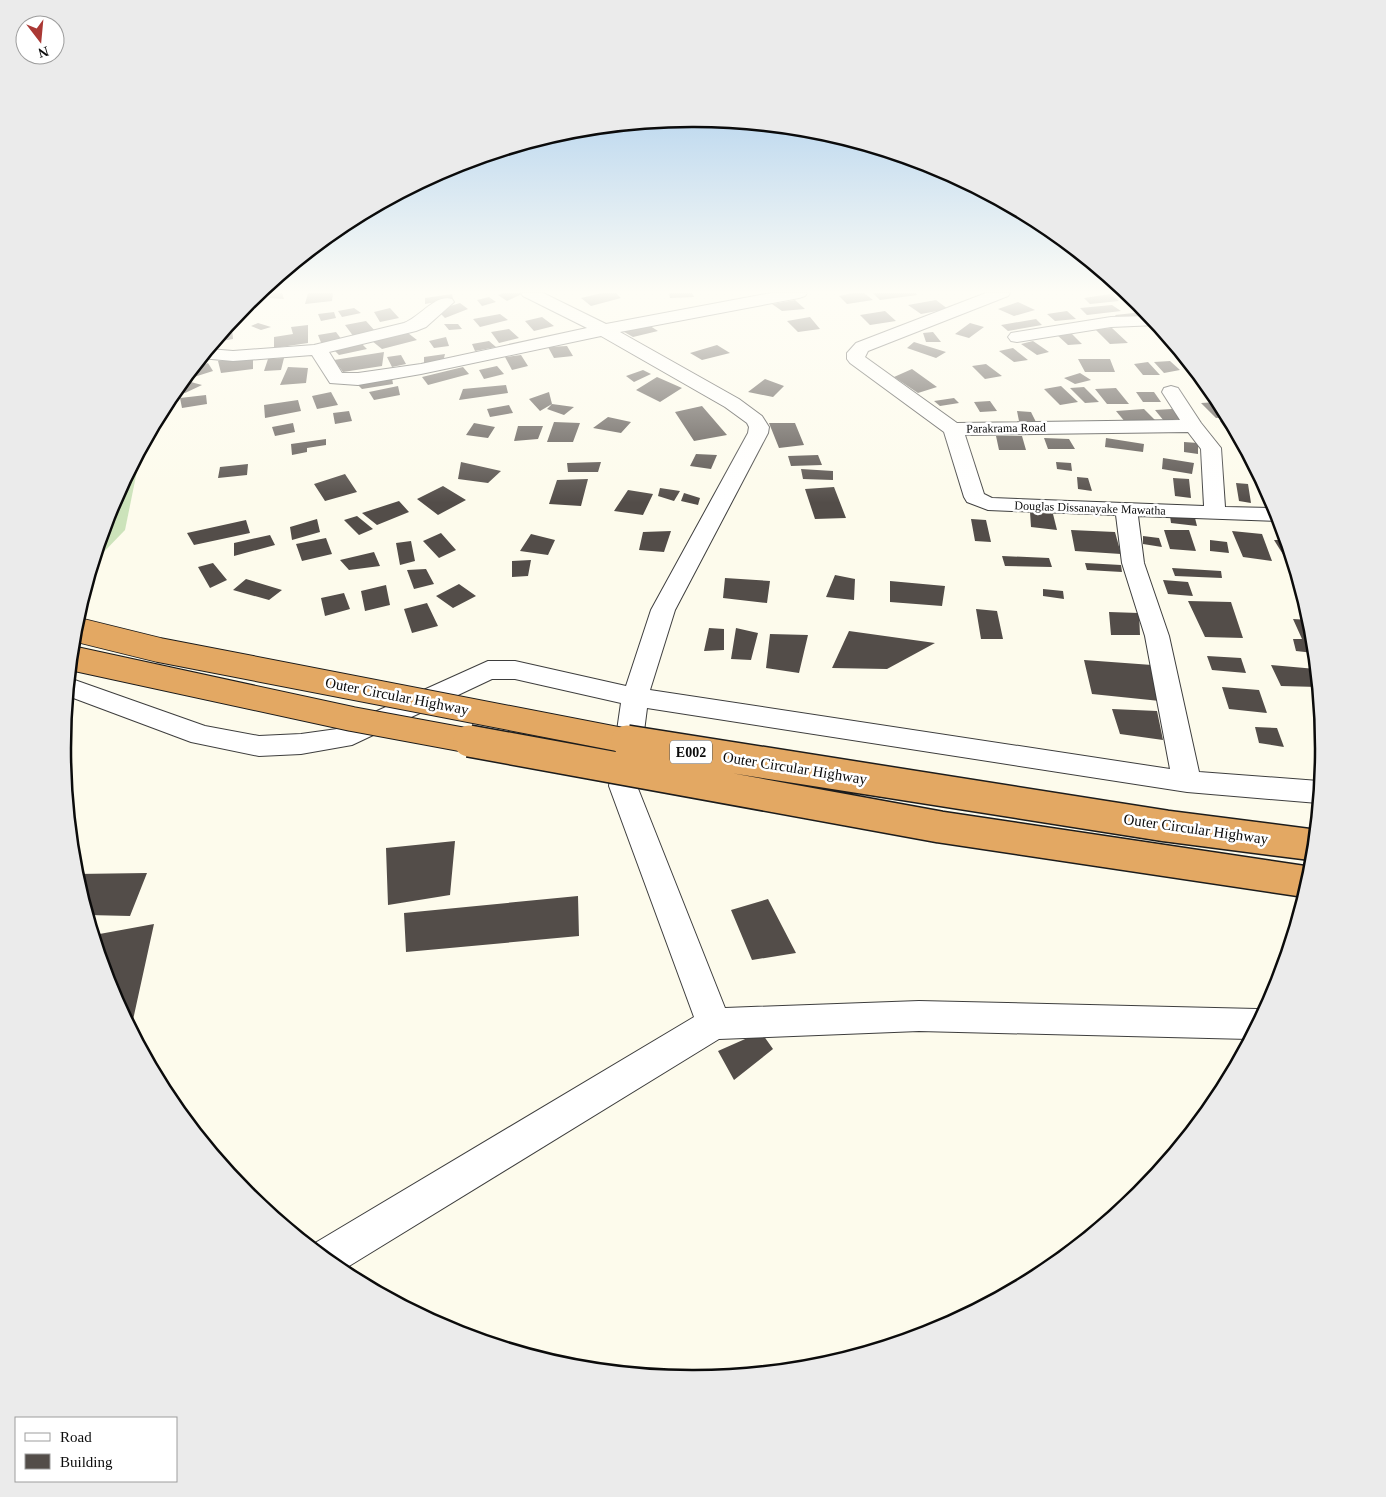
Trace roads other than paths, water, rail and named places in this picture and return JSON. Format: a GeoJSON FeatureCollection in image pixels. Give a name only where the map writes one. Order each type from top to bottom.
{"type":"FeatureCollection","features":[{"type":"Feature","properties":{"kind":"highway","name":"Outer Circular Highway"},"geometry":{"type":"LineString","coordinates":[[82,631],[159,650],[651,746],[1166,826],[1307,844]]}},
{"type":"Feature","properties":{"kind":"highway","name":"Outer Circular Highway"},"geometry":{"type":"LineString","coordinates":[[78,660],[352,720],[627,771],[940,827],[1300,881]]}},
{"type":"Feature","properties":{"kind":"street"},"geometry":{"type":"LineString","coordinates":[[327,363],[336,379],[343,380],[450,363]]}},
{"type":"Feature","properties":{"kind":"street"},"geometry":{"type":"LineString","coordinates":[[662,363],[732,403],[755,420],[759,426],[758,433],[663,610],[634,697],[623,786],[714,1024]]}},
{"type":"Feature","properties":{"kind":"street","name":"Parakrama Road"},"geometry":{"type":"LineString","coordinates":[[861,363],[953,429],[1193,426]]}},
{"type":"Feature","properties":{"kind":"street"},"geometry":{"type":"LineString","coordinates":[[1171,392],[1193,426],[1211,448],[1215,511]]}},
{"type":"Feature","properties":{"kind":"street","name":"Douglas Dissanayake Mawatha"},"geometry":{"type":"LineString","coordinates":[[953,429],[975,497],[988,504],[1268,514]]}},
{"type":"Feature","properties":{"kind":"street"},"geometry":{"type":"LineString","coordinates":[[1126,509],[1133,562],[1156,636],[1186,782]]}},
{"type":"Feature","properties":{"kind":"street"},"geometry":{"type":"LineString","coordinates":[[75,689],[202,735],[259,746],[301,744],[342,738],[488,670],[514,670],[634,697],[1186,782],[1313,792]]}},
{"type":"Feature","properties":{"kind":"street"},"geometry":{"type":"LineString","coordinates":[[332,1254],[714,1024],[919,1016],[1251,1024]]}}]}
